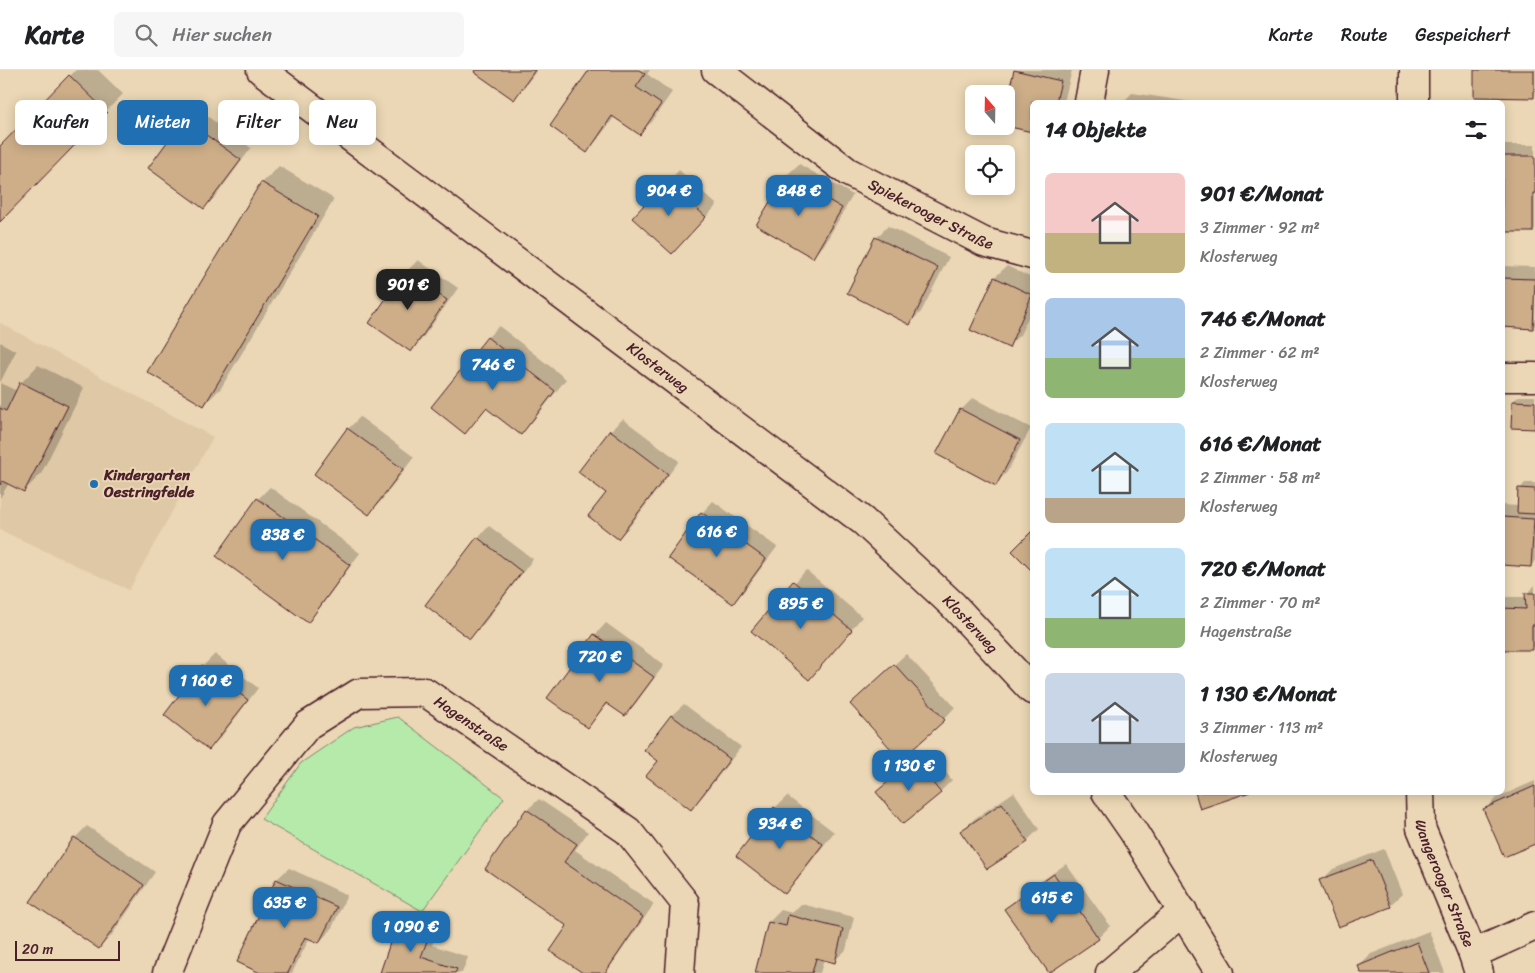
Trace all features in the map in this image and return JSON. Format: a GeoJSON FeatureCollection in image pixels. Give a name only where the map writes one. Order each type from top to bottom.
{"type":"FeatureCollection","features":[{"type":"Feature","properties":{"kind":"street","name":"Klosterweg"},"geometry":{"type":"LineString","coordinates":[[261,70],[864,521],[953,605],[1030,688]]}},
{"type":"Feature","properties":{"kind":"street","name":"Spiekerooger Straße"},"geometry":{"type":"LineString","coordinates":[[716,70],[848,172],[984,242],[1030,254]]}},
{"type":"Feature","properties":{"kind":"street"},"geometry":{"type":"LineString","coordinates":[[1089,100],[1095,70]]}},
{"type":"Feature","properties":{"kind":"street"},"geometry":{"type":"LineString","coordinates":[[1414,70],[1414,100]]}},
{"type":"Feature","properties":{"kind":"street"},"geometry":{"type":"LineString","coordinates":[[1505,377],[1535,377]]}},
{"type":"Feature","properties":{"kind":"street","name":"Hagenstraße"},"geometry":{"type":"LineString","coordinates":[[166,973],[227,824],[308,725],[359,693],[424,692],[628,831],[685,903],[680,973]]}},
{"type":"Feature","properties":{"kind":"street"},"geometry":{"type":"LineString","coordinates":[[1108,795],[1133,831],[1220,973]]}},
{"type":"Feature","properties":{"kind":"street","name":"Wangerooger Straße"},"geometry":{"type":"LineString","coordinates":[[1420,795],[1421,828],[1476,964]]}},
{"type":"Feature","properties":{"kind":"street"},"geometry":{"type":"LineString","coordinates":[[1110,973],[1183,911]]}},
{"type":"Feature","properties":{"kind":"street"},"geometry":{"type":"LineString","coordinates":[[1476,964],[1535,926]]}},
{"type":"Feature","properties":{"kind":"shaded area","name":"Kindergarten Oestringfelde"},"geometry":{"type":"Polygon","coordinates":[[[0,323],[213,437],[129,590],[0,530],[0,323]]]}},
{"type":"Feature","properties":{"kind":"green space"},"geometry":{"type":"Polygon","coordinates":[[[398,717],[504,798],[422,911],[261,819],[301,763],[354,727],[398,717]]]}},
{"type":"Feature","properties":{"kind":"building"},"geometry":{"type":"Polygon","coordinates":[[[475,70],[535,70],[514,100],[474,72],[475,70]]]}},
{"type":"Feature","properties":{"kind":"building"},"geometry":{"type":"Polygon","coordinates":[[[589,70],[639,70],[645,74],[636,87],[661,104],[640,135],[612,116],[587,153],[550,126],[589,70]]]}},
{"type":"Feature","properties":{"kind":"building"},"geometry":{"type":"Polygon","coordinates":[[[1014,70],[1061,81],[1056,100],[1030,100],[1030,132],[1015,128],[1015,85],[1010,85],[1014,70]]]}},
{"type":"Feature","properties":{"kind":"building"},"geometry":{"type":"Polygon","coordinates":[[[1474,70],[1534,70],[1534,98],[1474,97],[1474,70]]]}},
{"type":"Feature","properties":{"kind":"building"},"geometry":{"type":"Polygon","coordinates":[[[69,75],[95,100],[45,100],[69,75]]]}},
{"type":"Feature","properties":{"kind":"building"},"geometry":{"type":"Polygon","coordinates":[[[15,131],[15,145],[75,145],[0,222],[0,146],[15,131]]]}},
{"type":"Feature","properties":{"kind":"building"},"geometry":{"type":"Polygon","coordinates":[[[208,136],[241,160],[204,209],[148,168],[165,145],[208,145],[208,136]]]}},
{"type":"Feature","properties":{"kind":"building"},"geometry":{"type":"Polygon","coordinates":[[[1505,156],[1535,156],[1533,232],[1505,232],[1505,156]]]}},
{"type":"Feature","properties":{"kind":"building"},"geometry":{"type":"Polygon","coordinates":[[[786,175],[842,208],[813,258],[756,225],[786,175]]]}},
{"type":"Feature","properties":{"kind":"building"},"geometry":{"type":"Polygon","coordinates":[[[666,181],[706,217],[672,254],[632,218],[666,181]]]}},
{"type":"Feature","properties":{"kind":"building"},"geometry":{"type":"Polygon","coordinates":[[[261,182],[318,216],[204,406],[147,372],[261,182]]]}},
{"type":"Feature","properties":{"kind":"building"},"geometry":{"type":"Polygon","coordinates":[[[875,237],[938,268],[910,325],[847,293],[875,237]]]}},
{"type":"Feature","properties":{"kind":"building"},"geometry":{"type":"Polygon","coordinates":[[[405,271],[447,300],[411,352],[369,323],[405,271]]]}},
{"type":"Feature","properties":{"kind":"building"},"geometry":{"type":"Polygon","coordinates":[[[994,277],[1030,294],[1030,300],[1009,348],[970,330],[994,277]]]}},
{"type":"Feature","properties":{"kind":"building"},"geometry":{"type":"Polygon","coordinates":[[[1505,278],[1535,279],[1533,329],[1505,327],[1505,278]]]}},
{"type":"Feature","properties":{"kind":"building"},"geometry":{"type":"Polygon","coordinates":[[[487,337],[555,391],[521,435],[486,408],[465,434],[431,407],[487,337]]]}},
{"type":"Feature","properties":{"kind":"building"},"geometry":{"type":"Polygon","coordinates":[[[20,382],[68,406],[24,492],[2,481],[0,485],[0,408],[6,411],[20,382]]]}},
{"type":"Feature","properties":{"kind":"building"},"geometry":{"type":"Polygon","coordinates":[[[1512,401],[1535,402],[1535,429],[1511,428],[1512,401]]]}},
{"type":"Feature","properties":{"kind":"building"},"geometry":{"type":"Polygon","coordinates":[[[960,409],[1020,440],[996,486],[936,454],[960,409]]]}},
{"type":"Feature","properties":{"kind":"building"},"geometry":{"type":"Polygon","coordinates":[[[347,428],[403,469],[369,515],[314,474],[347,428]]]}},
{"type":"Feature","properties":{"kind":"building"},"geometry":{"type":"Polygon","coordinates":[[[610,430],[668,474],[618,539],[588,516],[606,493],[578,472],[610,430]]]}},
{"type":"Feature","properties":{"kind":"building"},"geometry":{"type":"Polygon","coordinates":[[[1518,488],[1535,489],[1535,514],[1517,513],[1518,488]]]}},
{"type":"Feature","properties":{"kind":"building"},"geometry":{"type":"Polygon","coordinates":[[[257,498],[350,565],[308,623],[216,556],[257,498]]]}},
{"type":"Feature","properties":{"kind":"building"},"geometry":{"type":"Polygon","coordinates":[[[701,512],[766,559],[733,604],[668,558],[701,512]]]}},
{"type":"Feature","properties":{"kind":"building"},"geometry":{"type":"Polygon","coordinates":[[[1505,517],[1534,519],[1531,567],[1505,565],[1505,517]]]}},
{"type":"Feature","properties":{"kind":"building"},"geometry":{"type":"Polygon","coordinates":[[[1030,533],[1030,569],[1012,551],[1030,533]]]}},
{"type":"Feature","properties":{"kind":"building"},"geometry":{"type":"Polygon","coordinates":[[[477,537],[522,572],[470,639],[425,605],[477,537]]]}},
{"type":"Feature","properties":{"kind":"building"},"geometry":{"type":"Polygon","coordinates":[[[793,581],[852,630],[809,680],[751,631],[793,581]]]}},
{"type":"Feature","properties":{"kind":"building"},"geometry":{"type":"Polygon","coordinates":[[[1525,593],[1535,593],[1535,625],[1532,625],[1532,650],[1505,650],[1505,608],[1526,609],[1525,593]]]}},
{"type":"Feature","properties":{"kind":"building"},"geometry":{"type":"Polygon","coordinates":[[[594,634],[654,677],[625,716],[606,703],[588,728],[547,698],[594,634]]]}},
{"type":"Feature","properties":{"kind":"building"},"geometry":{"type":"Polygon","coordinates":[[[894,664],[945,720],[901,760],[850,704],[894,664]]]}},
{"type":"Feature","properties":{"kind":"building"},"geometry":{"type":"Polygon","coordinates":[[[202,665],[248,700],[209,750],[164,715],[202,665]]]}},
{"type":"Feature","properties":{"kind":"building"},"geometry":{"type":"Polygon","coordinates":[[[671,715],[730,759],[691,810],[646,776],[658,761],[644,750],[671,715]]]}},
{"type":"Feature","properties":{"kind":"building"},"geometry":{"type":"Polygon","coordinates":[[[914,760],[941,793],[903,824],[876,792],[914,760]]]}},
{"type":"Feature","properties":{"kind":"building"},"geometry":{"type":"Polygon","coordinates":[[[1535,786],[1535,844],[1504,857],[1483,809],[1535,786]]]}},
{"type":"Feature","properties":{"kind":"building"},"geometry":{"type":"Polygon","coordinates":[[[1196,795],[1241,795],[1200,809],[1196,795]]]}},
{"type":"Feature","properties":{"kind":"building"},"geometry":{"type":"Polygon","coordinates":[[[1002,803],[1028,842],[987,869],[960,831],[1002,803]]]}},
{"type":"Feature","properties":{"kind":"building"},"geometry":{"type":"Polygon","coordinates":[[[774,807],[823,844],[785,894],[736,856],[774,807]]]}},
{"type":"Feature","properties":{"kind":"building"},"geometry":{"type":"Polygon","coordinates":[[[526,809],[577,844],[564,862],[643,917],[605,973],[583,973],[550,951],[567,926],[485,869],[526,809]]]}},
{"type":"Feature","properties":{"kind":"building"},"geometry":{"type":"Polygon","coordinates":[[[74,837],[144,885],[99,949],[30,902],[74,837]]]}},
{"type":"Feature","properties":{"kind":"building"},"geometry":{"type":"Polygon","coordinates":[[[1372,860],[1391,907],[1338,927],[1319,880],[1372,860]]]}},
{"type":"Feature","properties":{"kind":"building"},"geometry":{"type":"Polygon","coordinates":[[[1054,874],[1099,939],[1049,973],[1004,909],[1054,874]]]}},
{"type":"Feature","properties":{"kind":"building"},"geometry":{"type":"Polygon","coordinates":[[[276,879],[337,907],[319,943],[305,937],[288,973],[260,973],[237,962],[276,879]]]}},
{"type":"Feature","properties":{"kind":"building"},"geometry":{"type":"Polygon","coordinates":[[[788,915],[843,929],[835,963],[816,958],[812,973],[755,973],[768,922],[786,926],[788,915]]]}},
{"type":"Feature","properties":{"kind":"building"},"geometry":{"type":"Polygon","coordinates":[[[397,922],[430,933],[421,957],[457,969],[455,973],[380,973],[397,922]]]}},
{"type":"Feature","properties":{"kind":"building"},"geometry":{"type":"Polygon","coordinates":[[[1417,942],[1429,973],[1361,973],[1358,966],[1417,942]]]}},
{"type":"Feature","properties":{"kind":"place","name":"Kindergarten Oestringfelde"},"geometry":{"type":"Point","coordinates":[94,484]}}]}
